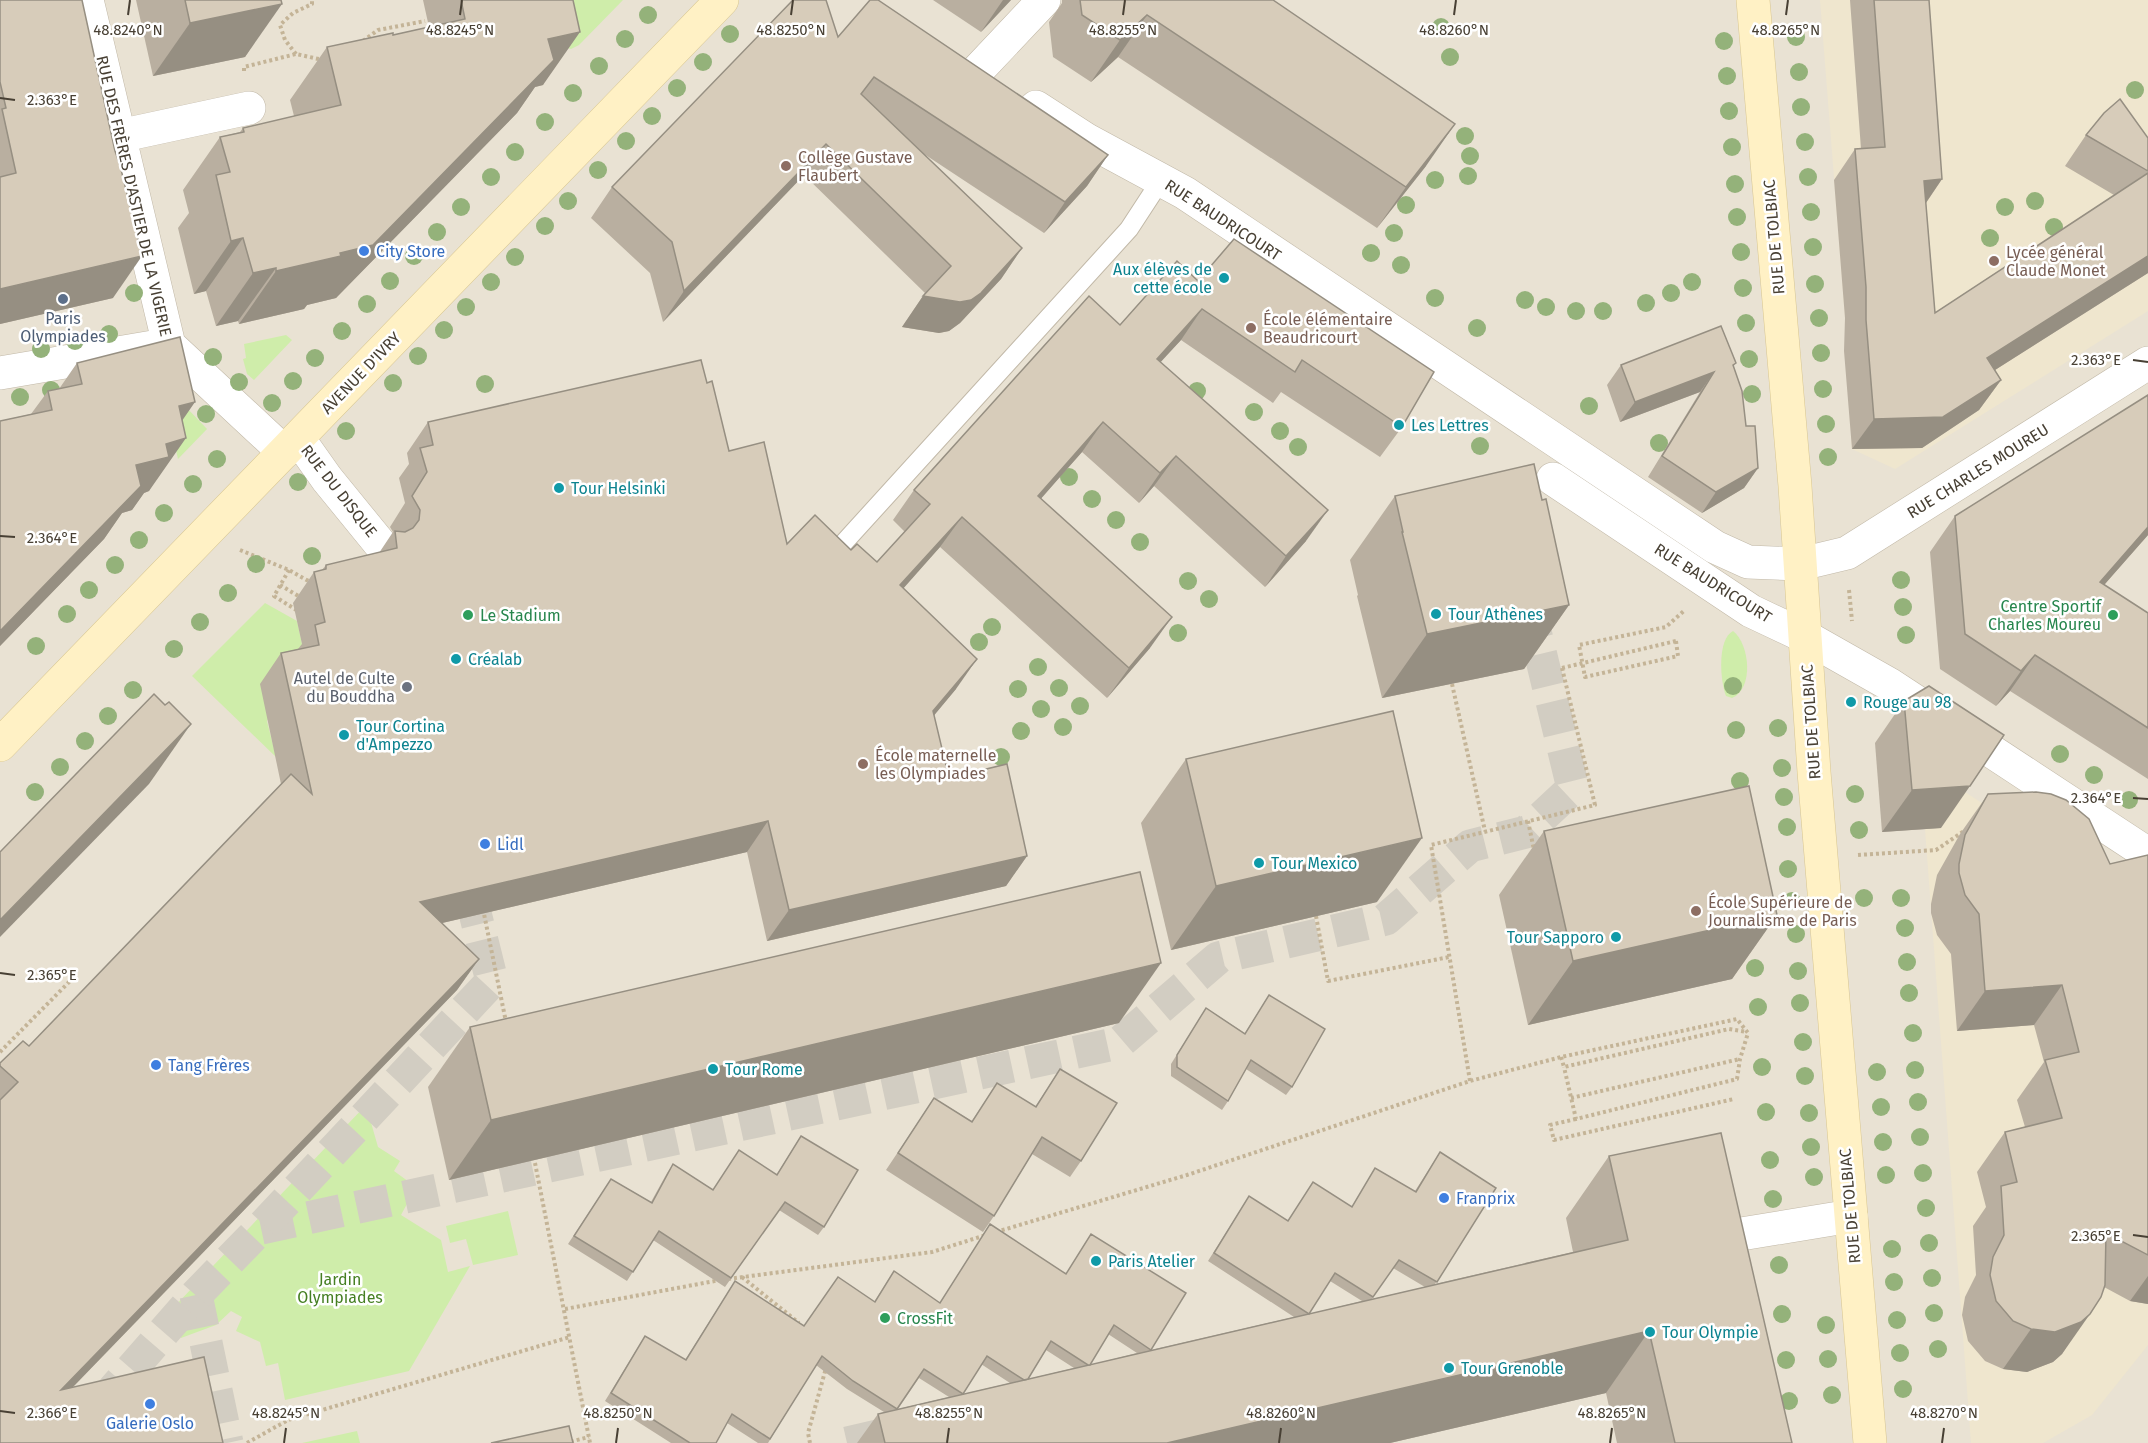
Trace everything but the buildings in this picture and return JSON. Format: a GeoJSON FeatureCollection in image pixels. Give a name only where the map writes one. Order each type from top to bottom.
{"type":"FeatureCollection","features":[{"type":"Feature","properties":{"kind":"main road","name":"AVENUE D'IVRY"},"geometry":{"type":"LineString","coordinates":[[0,746],[722,0]]}},
{"type":"Feature","properties":{"kind":"main road","name":"RUE DE TOLBIAC"},"geometry":{"type":"LineString","coordinates":[[1753,0],[1801,564],[1821,858],[1870,1443]]}},
{"type":"Feature","properties":{"kind":"street","name":"RUE DES FRÈRES D'ASTIER DE LA VIGERIE"},"geometry":{"type":"LineString","coordinates":[[87,0],[169,345],[291,445]]}},
{"type":"Feature","properties":{"kind":"street"},"geometry":{"type":"LineString","coordinates":[[978,70],[1044,0]]}},
{"type":"Feature","properties":{"kind":"street","name":"RUE BAUDRICOURT"},"geometry":{"type":"LineString","coordinates":[[950,51],[1087,140],[1185,193],[1715,548],[1748,562],[1801,564]]}},
{"type":"Feature","properties":{"kind":"street"},"geometry":{"type":"LineString","coordinates":[[119,136],[249,108]]}},
{"type":"Feature","properties":{"kind":"street"},"geometry":{"type":"LineString","coordinates":[[0,374],[169,345]]}},
{"type":"Feature","properties":{"kind":"street","name":"RUE CHARLES MOUREU"},"geometry":{"type":"LineString","coordinates":[[1801,564],[1847,553],[2148,363]]}},
{"type":"Feature","properties":{"kind":"street","name":"RUE DU DISQUE"},"geometry":{"type":"LineString","coordinates":[[291,445],[327,480],[380,544]]}},
{"type":"Feature","properties":{"kind":"street"},"geometry":{"type":"LineString","coordinates":[[1540,509],[1567,448]]}},
{"type":"Feature","properties":{"kind":"street","name":"RUE BAUDRICOURT"},"geometry":{"type":"LineString","coordinates":[[1553,479],[1751,610],[1806,636],[1889,684],[2148,854]]}},
{"type":"Feature","properties":{"kind":"street"},"geometry":{"type":"LineString","coordinates":[[1735,1235],[1851,1216]]}},
{"type":"Feature","properties":{"kind":"lane"},"geometry":{"type":"LineString","coordinates":[[839,549],[1129,229],[1161,180]]}},
{"type":"Feature","properties":{"kind":"path"},"geometry":{"type":"LineString","coordinates":[[296,54],[285,40],[280,25],[293,13],[312,4],[312,0]]}},
{"type":"Feature","properties":{"kind":"path"},"geometry":{"type":"LineString","coordinates":[[360,43],[378,30],[425,21]]}},
{"type":"Feature","properties":{"kind":"path"},"geometry":{"type":"LineString","coordinates":[[249,108],[244,67],[296,54],[329,61]]}},
{"type":"Feature","properties":{"kind":"path"},"geometry":{"type":"LineString","coordinates":[[234,548],[290,570],[319,588]]}},
{"type":"Feature","properties":{"kind":"path"},"geometry":{"type":"LineString","coordinates":[[290,570],[274,596],[301,613]]}},
{"type":"Feature","properties":{"kind":"path"},"geometry":{"type":"LineString","coordinates":[[1849,582],[1852,626]]}},
{"type":"Feature","properties":{"kind":"path"},"geometry":{"type":"LineString","coordinates":[[280,585],[310,602]]}},
{"type":"Feature","properties":{"kind":"path"},"geometry":{"type":"LineString","coordinates":[[1470,1081],[1431,845],[1595,805],[1562,668],[1676,641],[1678,656],[1585,677],[1579,645],[1666,627],[1688,608]]}},
{"type":"Feature","properties":{"kind":"path"},"geometry":{"type":"LineString","coordinates":[[1452,684],[1485,831]]}},
{"type":"Feature","properties":{"kind":"path"},"geometry":{"type":"LineString","coordinates":[[1528,821],[1534,854]]}},
{"type":"Feature","properties":{"kind":"path"},"geometry":{"type":"LineString","coordinates":[[1821,858],[1936,850],[1971,826]]}},
{"type":"Feature","properties":{"kind":"path"},"geometry":{"type":"LineString","coordinates":[[481,901],[508,1029]]}},
{"type":"Feature","properties":{"kind":"path"},"geometry":{"type":"LineString","coordinates":[[1316,916],[1328,981],[1449,957]]}},
{"type":"Feature","properties":{"kind":"path"},"geometry":{"type":"LineString","coordinates":[[0,1052],[71,980]]}},
{"type":"Feature","properties":{"kind":"path"},"geometry":{"type":"LineString","coordinates":[[565,1308],[741,1276],[932,1252],[1187,1175],[1470,1081],[1561,1057],[1737,1019],[1748,1033]]}},
{"type":"Feature","properties":{"kind":"path"},"geometry":{"type":"LineString","coordinates":[[1564,1067],[1729,1029],[1748,1033]]}},
{"type":"Feature","properties":{"kind":"path"},"geometry":{"type":"LineString","coordinates":[[1734,1099],[1554,1140],[1550,1125],[1737,1079],[1748,1033]]}},
{"type":"Feature","properties":{"kind":"path"},"geometry":{"type":"LineString","coordinates":[[1561,1057],[1576,1119]]}},
{"type":"Feature","properties":{"kind":"path"},"geometry":{"type":"LineString","coordinates":[[1571,1098],[1740,1059]]}},
{"type":"Feature","properties":{"kind":"path"},"geometry":{"type":"LineString","coordinates":[[535,1163],[590,1443]]}},
{"type":"Feature","properties":{"kind":"path"},"geometry":{"type":"LineString","coordinates":[[741,1276],[804,1328]]}},
{"type":"Feature","properties":{"kind":"path"},"geometry":{"type":"LineString","coordinates":[[247,1443],[288,1420],[570,1337]]}},
{"type":"Feature","properties":{"kind":"path"},"geometry":{"type":"LineString","coordinates":[[810,1443],[808,1432],[829,1360]]}},
{"type":"Feature","properties":{"kind":"path"},"geometry":{"type":"LineString","coordinates":[[565,1443],[589,1437]]}},
{"type":"Feature","properties":{"kind":"shaded area"},"geometry":{"type":"Polygon","coordinates":[[[0,0],[2148,0],[2148,1443],[0,1443],[0,0]]]}},
{"type":"Feature","properties":{"kind":"shaded area","name":"Lycée général Claude Monet"},"geometry":{"type":"Polygon","coordinates":[[[1820,0],[2148,0],[2148,311],[1895,469],[1852,449],[1845,317],[1820,0]]]}},
{"type":"Feature","properties":{"kind":"shaded area"},"geometry":{"type":"Polygon","coordinates":[[[1965,792],[2148,912],[2148,1345],[2092,1415],[2043,1443],[1971,1443],[1925,829],[1941,827],[1965,792]]]}},
{"type":"Feature","properties":{"kind":"green space"},"geometry":{"type":"Polygon","coordinates":[[[548,0],[623,0],[579,45],[571,49],[564,47],[548,0]]]}},
{"type":"Feature","properties":{"kind":"green space"},"geometry":{"type":"Polygon","coordinates":[[[286,335],[292,340],[254,380],[247,374],[243,359],[246,358],[244,344],[286,335]]]}},
{"type":"Feature","properties":{"kind":"green space"},"geometry":{"type":"Polygon","coordinates":[[[184,405],[207,429],[178,459],[167,411],[184,405]]]}},
{"type":"Feature","properties":{"kind":"green space"},"geometry":{"type":"Polygon","coordinates":[[[265,603],[297,621],[304,653],[267,721],[276,757],[192,676],[265,603]]]}},
{"type":"Feature","properties":{"kind":"green space"},"geometry":{"type":"Polygon","coordinates":[[[1733,631],[1743,646],[1747,666],[1744,686],[1732,698],[1726,696],[1721,661],[1724,642],[1733,631]]]}},
{"type":"Feature","properties":{"kind":"green space","name":"Jardin Olympiades"},"geometry":{"type":"Polygon","coordinates":[[[366,1105],[378,1147],[400,1161],[394,1171],[416,1187],[401,1215],[441,1240],[448,1272],[470,1266],[409,1371],[285,1400],[278,1363],[266,1366],[260,1342],[236,1331],[242,1317],[231,1311],[216,1325],[181,1338],[174,1307],[366,1105]]]}},
{"type":"Feature","properties":{"kind":"green space"},"geometry":{"type":"Polygon","coordinates":[[[508,1211],[518,1255],[473,1265],[466,1239],[450,1243],[446,1226],[508,1211]]]}},
{"type":"Feature","properties":{"kind":"green space"},"geometry":{"type":"Polygon","coordinates":[[[357,1431],[360,1443],[302,1443],[357,1431]]]}},
{"type":"Feature","properties":{"kind":"tunnel"},"geometry":{"type":"LineString","coordinates":[[261,1228],[1119,1043],[1218,958],[1386,919],[1470,846],[1526,832],[1573,788],[1534,627]]}},
{"type":"Feature","properties":{"kind":"tunnel"},"geometry":{"type":"LineString","coordinates":[[67,1443],[196,1295],[492,981],[465,873]]}},
{"type":"Feature","properties":{"kind":"tunnel"},"geometry":{"type":"LineString","coordinates":[[196,1295],[227,1443]]}},
{"type":"Feature","properties":{"kind":"tunnel"},"geometry":{"type":"LineString","coordinates":[[847,1443],[904,1430]]}},
{"type":"Feature","properties":{"kind":"place","name":"Collège Gustave Flaubert"},"geometry":{"type":"Point","coordinates":[786,166]}},
{"type":"Feature","properties":{"kind":"place","name":"City Store"},"geometry":{"type":"Point","coordinates":[364,251]}},
{"type":"Feature","properties":{"kind":"place","name":"Lycée général Claude Monet"},"geometry":{"type":"Point","coordinates":[1994,261]}},
{"type":"Feature","properties":{"kind":"place","name":"Aux élèves de cette école"},"geometry":{"type":"Point","coordinates":[1224,278]}},
{"type":"Feature","properties":{"kind":"place","name":"Paris Olympiades"},"geometry":{"type":"Point","coordinates":[63,299]}},
{"type":"Feature","properties":{"kind":"place","name":"École élémentaire Beaudricourt"},"geometry":{"type":"Point","coordinates":[1251,328]}},
{"type":"Feature","properties":{"kind":"place","name":"Les Lettres"},"geometry":{"type":"Point","coordinates":[1399,425]}},
{"type":"Feature","properties":{"kind":"place","name":"Tour Helsinki"},"geometry":{"type":"Point","coordinates":[559,488]}},
{"type":"Feature","properties":{"kind":"place","name":"Tour Athènes"},"geometry":{"type":"Point","coordinates":[1436,614]}},
{"type":"Feature","properties":{"kind":"place","name":"Le Stadium"},"geometry":{"type":"Point","coordinates":[468,615]}},
{"type":"Feature","properties":{"kind":"place","name":"Centre Sportif Charles Moureu"},"geometry":{"type":"Point","coordinates":[2113,615]}},
{"type":"Feature","properties":{"kind":"place","name":"Créalab"},"geometry":{"type":"Point","coordinates":[456,659]}},
{"type":"Feature","properties":{"kind":"place","name":"Autel de Culte du Bouddha"},"geometry":{"type":"Point","coordinates":[407,687]}},
{"type":"Feature","properties":{"kind":"place","name":"Rouge au 98"},"geometry":{"type":"Point","coordinates":[1851,702]}},
{"type":"Feature","properties":{"kind":"place","name":"Tour Cortina d'Ampezzo"},"geometry":{"type":"Point","coordinates":[344,735]}},
{"type":"Feature","properties":{"kind":"place","name":"École maternelle les Olympiades"},"geometry":{"type":"Point","coordinates":[863,764]}},
{"type":"Feature","properties":{"kind":"place","name":"Lidl"},"geometry":{"type":"Point","coordinates":[485,844]}},
{"type":"Feature","properties":{"kind":"place","name":"Tour Mexico"},"geometry":{"type":"Point","coordinates":[1259,863]}},
{"type":"Feature","properties":{"kind":"place","name":"École Supérieure de Journalisme de Paris"},"geometry":{"type":"Point","coordinates":[1696,911]}},
{"type":"Feature","properties":{"kind":"place","name":"Tour Sapporo"},"geometry":{"type":"Point","coordinates":[1616,937]}},
{"type":"Feature","properties":{"kind":"place","name":"Tang Frères"},"geometry":{"type":"Point","coordinates":[156,1065]}},
{"type":"Feature","properties":{"kind":"place","name":"Tour Rome"},"geometry":{"type":"Point","coordinates":[713,1069]}},
{"type":"Feature","properties":{"kind":"place","name":"Franprix"},"geometry":{"type":"Point","coordinates":[1444,1198]}},
{"type":"Feature","properties":{"kind":"place","name":"Paris Atelier"},"geometry":{"type":"Point","coordinates":[1096,1261]}},
{"type":"Feature","properties":{"kind":"place","name":"CrossFit"},"geometry":{"type":"Point","coordinates":[885,1318]}},
{"type":"Feature","properties":{"kind":"place","name":"Tour Olympie"},"geometry":{"type":"Point","coordinates":[1650,1332]}},
{"type":"Feature","properties":{"kind":"place","name":"Tour Grenoble"},"geometry":{"type":"Point","coordinates":[1449,1368]}},
{"type":"Feature","properties":{"kind":"place","name":"Galerie Oslo"},"geometry":{"type":"Point","coordinates":[150,1404]}}]}
